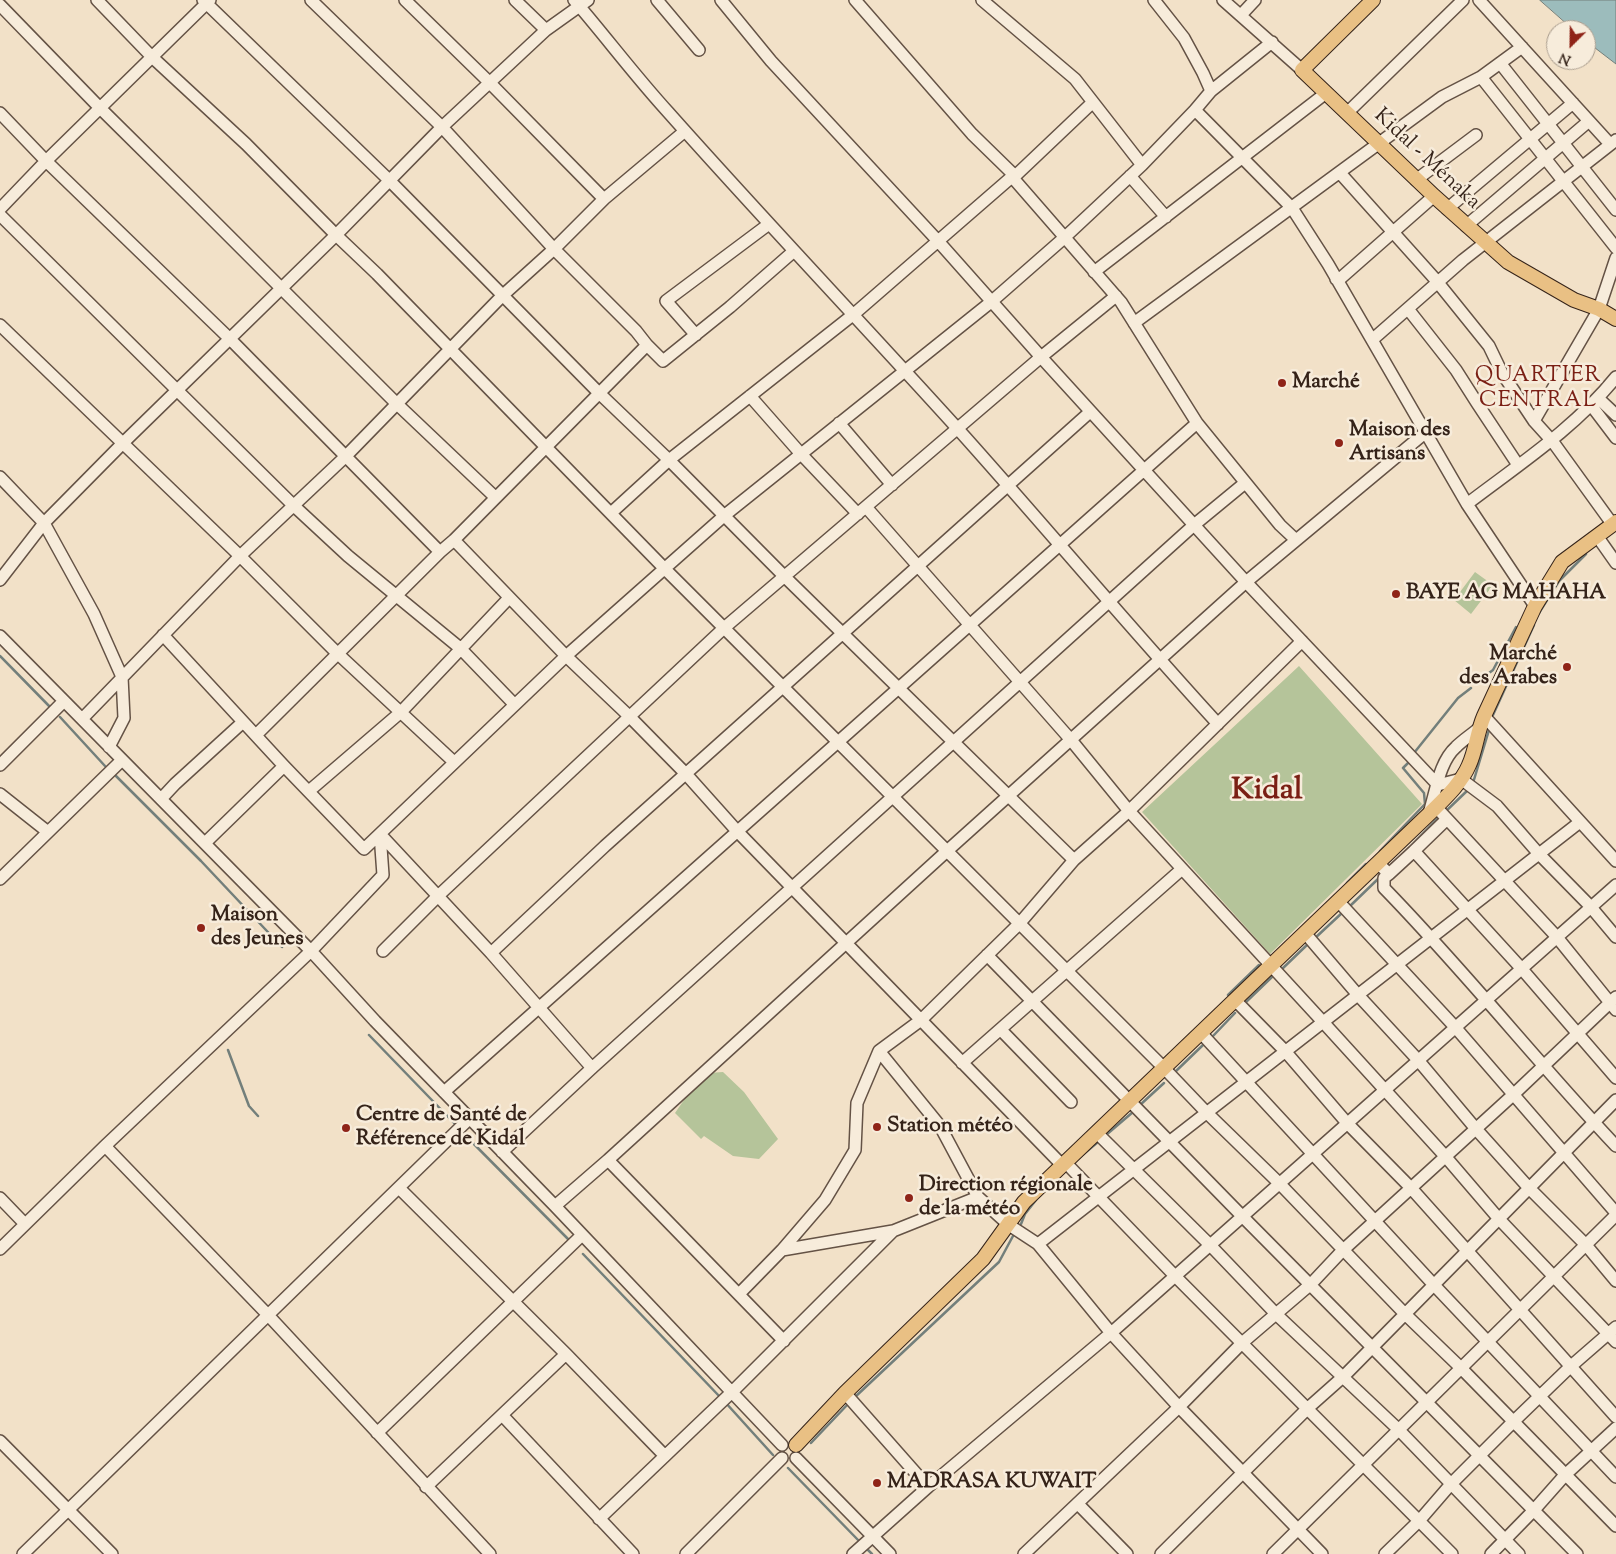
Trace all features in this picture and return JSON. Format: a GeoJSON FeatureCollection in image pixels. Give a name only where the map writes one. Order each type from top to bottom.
{"type":"FeatureCollection","features":[{"type":"Feature","properties":{"kind":"main road"},"geometry":{"type":"LineString","coordinates":[[1302,70],[1373,0]]}},
{"type":"Feature","properties":{"kind":"main road","name":"Kidal - Ménaka"},"geometry":{"type":"LineString","coordinates":[[1302,70],[1416,180],[1508,262],[1574,300],[1599,309],[1616,319]]}},
{"type":"Feature","properties":{"kind":"main road"},"geometry":{"type":"LineString","coordinates":[[791,1449],[845,1393],[983,1258],[1024,1202],[1432,811],[1461,780],[1470,765],[1478,730],[1535,606],[1562,562],[1614,524]]}},
{"type":"Feature","properties":{"kind":"street"},"geometry":{"type":"LineString","coordinates":[[97,0],[152,57],[246,144],[377,274],[545,448],[1018,924],[1279,1183],[1342,1251],[1616,1526]]}},
{"type":"Feature","properties":{"kind":"street"},"geometry":{"type":"LineString","coordinates":[[311,0],[442,128],[554,250],[636,331],[663,361],[794,251]]}},
{"type":"Feature","properties":{"kind":"street"},"geometry":{"type":"LineString","coordinates":[[405,0],[604,199]]}},
{"type":"Feature","properties":{"kind":"street"},"geometry":{"type":"LineString","coordinates":[[515,0],[546,30]]}},
{"type":"Feature","properties":{"kind":"street"},"geometry":{"type":"LineString","coordinates":[[657,0],[699,50]]}},
{"type":"Feature","properties":{"kind":"street"},"geometry":{"type":"LineString","coordinates":[[721,0],[771,61],[938,241],[1090,412],[1246,582],[1438,785]]}},
{"type":"Feature","properties":{"kind":"street"},"geometry":{"type":"LineString","coordinates":[[855,0],[972,134],[1014,177],[1064,238],[1116,296],[1197,423],[1280,525],[1296,540]]}},
{"type":"Feature","properties":{"kind":"street"},"geometry":{"type":"LineString","coordinates":[[982,0],[1075,79],[1142,165]]}},
{"type":"Feature","properties":{"kind":"street"},"geometry":{"type":"LineString","coordinates":[[1154,0],[1184,38],[1211,92]]}},
{"type":"Feature","properties":{"kind":"street"},"geometry":{"type":"LineString","coordinates":[[1223,0],[1302,70]]}},
{"type":"Feature","properties":{"kind":"street"},"geometry":{"type":"LineString","coordinates":[[1241,15],[1256,0]]}},
{"type":"Feature","properties":{"kind":"street"},"geometry":{"type":"LineString","coordinates":[[1347,113],[1462,0]]}},
{"type":"Feature","properties":{"kind":"street"},"geometry":{"type":"LineString","coordinates":[[1372,340],[1463,260],[1613,142],[1589,121],[1479,0]]}},
{"type":"Feature","properties":{"kind":"street"},"geometry":{"type":"LineString","coordinates":[[0,209],[206,1],[389,180],[599,393],[1074,860]]}},
{"type":"Feature","properties":{"kind":"street"},"geometry":{"type":"LineString","coordinates":[[0,580],[44,523],[123,443],[230,340],[489,82],[580,2],[685,131],[768,224],[854,314],[1108,603],[1218,724]]}},
{"type":"Feature","properties":{"kind":"street"},"geometry":{"type":"LineString","coordinates":[[0,5],[100,108],[397,404],[496,497]]}},
{"type":"Feature","properties":{"kind":"street"},"geometry":{"type":"LineString","coordinates":[[164,635],[284,766],[364,849],[514,704],[664,568],[839,423],[991,302],[1064,238],[1142,165],[1211,92],[1272,42]]}},
{"type":"Feature","properties":{"kind":"street"},"geometry":{"type":"LineString","coordinates":[[1134,323],[1442,97],[1481,77],[1522,47]]}},
{"type":"Feature","properties":{"kind":"street"},"geometry":{"type":"LineString","coordinates":[[1500,63],[1616,210]]}},
{"type":"Feature","properties":{"kind":"street"},"geometry":{"type":"LineString","coordinates":[[1481,77],[1616,248]]}},
{"type":"Feature","properties":{"kind":"street"},"geometry":{"type":"LineString","coordinates":[[1094,272],[1326,93]]}},
{"type":"Feature","properties":{"kind":"street"},"geometry":{"type":"LineString","coordinates":[[611,513],[669,460],[854,314],[1014,177],[1092,103]]}},
{"type":"Feature","properties":{"kind":"street"},"geometry":{"type":"LineString","coordinates":[[1448,209],[1573,103]]}},
{"type":"Feature","properties":{"kind":"street"},"geometry":{"type":"LineString","coordinates":[[1195,110],[1292,208],[1336,279],[1467,504],[1535,606]]}},
{"type":"Feature","properties":{"kind":"street"},"geometry":{"type":"LineString","coordinates":[[0,113],[46,161],[230,340],[440,552]]}},
{"type":"Feature","properties":{"kind":"street"},"geometry":{"type":"LineString","coordinates":[[1466,226],[1589,121]]}},
{"type":"Feature","properties":{"kind":"street"},"geometry":{"type":"LineString","coordinates":[[82,719],[240,556],[345,457],[502,296],[554,250],[604,199],[685,131]]}},
{"type":"Feature","properties":{"kind":"street"},"geometry":{"type":"LineString","coordinates":[[1416,180],[1476,135]]}},
{"type":"Feature","properties":{"kind":"street"},"geometry":{"type":"LineString","coordinates":[[1340,173],[1438,283],[1488,346],[1502,373],[1534,421],[1551,440],[1614,524]]}},
{"type":"Feature","properties":{"kind":"street"},"geometry":{"type":"LineString","coordinates":[[1130,176],[1166,217]]}},
{"type":"Feature","properties":{"kind":"street"},"geometry":{"type":"LineString","coordinates":[[1336,279],[1342,277],[1434,196]]}},
{"type":"Feature","properties":{"kind":"street"},"geometry":{"type":"LineString","coordinates":[[0,215],[293,505],[348,556],[460,648],[514,704]]}},
{"type":"Feature","properties":{"kind":"street"},"geometry":{"type":"LineString","coordinates":[[696,335],[666,301],[768,224]]}},
{"type":"Feature","properties":{"kind":"street"},"geometry":{"type":"LineString","coordinates":[[1534,421],[1599,309],[1615,268]]}},
{"type":"Feature","properties":{"kind":"street"},"geometry":{"type":"LineString","coordinates":[[383,951],[438,896],[724,628],[1041,357],[1116,296]]}},
{"type":"Feature","properties":{"kind":"street"},"geometry":{"type":"LineString","coordinates":[[1408,308],[1456,370],[1518,464]]}},
{"type":"Feature","properties":{"kind":"street"},"geometry":{"type":"LineString","coordinates":[[0,324],[338,653],[454,762]]}},
{"type":"Feature","properties":{"kind":"street"},"geometry":{"type":"LineString","coordinates":[[256,734],[454,540],[648,345]]}},
{"type":"Feature","properties":{"kind":"street"},"geometry":{"type":"LineString","coordinates":[[1467,504],[1575,420],[1616,377]]}},
{"type":"Feature","properties":{"kind":"street"},"geometry":{"type":"LineString","coordinates":[[750,396],[801,454],[918,566],[1071,740],[1129,811],[1272,965],[1445,1156],[1499,1219],[1553,1277],[1613,1335],[1570,1367],[1450,1484],[1419,1521],[1385,1554]]}},
{"type":"Feature","properties":{"kind":"street"},"geometry":{"type":"LineString","coordinates":[[1594,402],[1616,415]]}},
{"type":"Feature","properties":{"kind":"street"},"geometry":{"type":"LineString","coordinates":[[1594,402],[1616,438]]}},
{"type":"Feature","properties":{"kind":"street"},"geometry":{"type":"LineString","coordinates":[[491,953],[605,846],[1090,412]]}},
{"type":"Feature","properties":{"kind":"street"},"geometry":{"type":"LineString","coordinates":[[839,423],[892,484]]}},
{"type":"Feature","properties":{"kind":"street"},"geometry":{"type":"LineString","coordinates":[[444,1092],[1197,423]]}},
{"type":"Feature","properties":{"kind":"street"},"geometry":{"type":"LineString","coordinates":[[555,1206],[1246,582],[1426,432]]}},
{"type":"Feature","properties":{"kind":"street"},"geometry":{"type":"LineString","coordinates":[[0,477],[44,523],[94,614],[122,677],[124,718],[109,746]]}},
{"type":"Feature","properties":{"kind":"street"},"geometry":{"type":"LineString","coordinates":[[502,1152],[592,1068],[1194,525],[1245,483]]}},
{"type":"Feature","properties":{"kind":"street"},"geometry":{"type":"LineString","coordinates":[[1597,536],[1616,563]]}},
{"type":"Feature","properties":{"kind":"street"},"geometry":{"type":"LineString","coordinates":[[454,540],[566,656],[686,774],[737,831],[962,1063],[1098,1196],[1452,1554]]}},
{"type":"Feature","properties":{"kind":"street"},"geometry":{"type":"LineString","coordinates":[[310,791],[401,712],[509,598]]}},
{"type":"Feature","properties":{"kind":"street"},"geometry":{"type":"LineString","coordinates":[[0,638],[311,951],[469,1119],[582,1234],[732,1392],[791,1449],[890,1554]]}},
{"type":"Feature","properties":{"kind":"street"},"geometry":{"type":"LineString","coordinates":[[739,1294],[782,1250],[825,1200],[855,1150],[857,1103],[879,1051],[921,1020],[1018,924],[1074,860],[1129,811],[1302,641]]}},
{"type":"Feature","properties":{"kind":"street"},"geometry":{"type":"LineString","coordinates":[[0,765],[63,702]]}},
{"type":"Feature","properties":{"kind":"street"},"geometry":{"type":"LineString","coordinates":[[1484,716],[1616,861]]}},
{"type":"Feature","properties":{"kind":"street"},"geometry":{"type":"LineString","coordinates":[[161,799],[243,722]]}},
{"type":"Feature","properties":{"kind":"street"},"geometry":{"type":"LineString","coordinates":[[1024,1554],[1179,1407],[1242,1343],[1311,1284],[1342,1251],[1578,1033],[1614,1003],[1556,936],[1447,819],[1432,811],[1441,770],[1446,758],[1455,747],[1478,730]]}},
{"type":"Feature","properties":{"kind":"street"},"geometry":{"type":"LineString","coordinates":[[0,879],[122,760]]}},
{"type":"Feature","properties":{"kind":"street"},"geometry":{"type":"LineString","coordinates":[[205,843],[284,766]]}},
{"type":"Feature","properties":{"kind":"street"},"geometry":{"type":"LineString","coordinates":[[1438,785],[1461,780],[1497,806],[1539,854],[1590,906],[1616,937]]}},
{"type":"Feature","properties":{"kind":"street"},"geometry":{"type":"LineString","coordinates":[[0,794],[48,832]]}},
{"type":"Feature","properties":{"kind":"street"},"geometry":{"type":"LineString","coordinates":[[1447,819],[1384,878],[1384,888],[1432,938],[1616,1146]]}},
{"type":"Feature","properties":{"kind":"street"},"geometry":{"type":"LineString","coordinates":[[1038,1244],[1467,910],[1506,882],[1580,822]]}},
{"type":"Feature","properties":{"kind":"street"},"geometry":{"type":"LineString","coordinates":[[380,834],[491,953],[592,1068]]}},
{"type":"Feature","properties":{"kind":"street"},"geometry":{"type":"LineString","coordinates":[[0,1249],[105,1146],[311,951],[383,875],[380,834]]}},
{"type":"Feature","properties":{"kind":"street"},"geometry":{"type":"LineString","coordinates":[[1414,851],[1521,968],[1616,1078]]}},
{"type":"Feature","properties":{"kind":"street"},"geometry":{"type":"LineString","coordinates":[[1378,863],[1388,874]]}},
{"type":"Feature","properties":{"kind":"street"},"geometry":{"type":"LineString","coordinates":[[962,1063],[1182,869]]}},
{"type":"Feature","properties":{"kind":"street"},"geometry":{"type":"LineString","coordinates":[[853,1554],[928,1487],[1111,1334],[1556,936],[1616,885]]}},
{"type":"Feature","properties":{"kind":"street"},"geometry":{"type":"LineString","coordinates":[[1272,1554],[1616,1214],[1455,1027],[1338,901]]}},
{"type":"Feature","properties":{"kind":"street"},"geometry":{"type":"LineString","coordinates":[[1305,933],[1358,995],[1418,1060],[1476,1129],[1529,1188],[1586,1245],[1616,1280]]}},
{"type":"Feature","properties":{"kind":"street"},"geometry":{"type":"LineString","coordinates":[[987,955],[1479,1457],[1577,1554]]}},
{"type":"Feature","properties":{"kind":"street"},"geometry":{"type":"LineString","coordinates":[[1235,1000],[1285,1051],[1347,1122],[1411,1188],[1616,1417]]}},
{"type":"Feature","properties":{"kind":"street"},"geometry":{"type":"LineString","coordinates":[[1001,1030],[1072,1102]]}},
{"type":"Feature","properties":{"kind":"street"},"geometry":{"type":"LineString","coordinates":[[1201,1033],[1434,1285],[1616,1477]]}},
{"type":"Feature","properties":{"kind":"street"},"geometry":{"type":"LineString","coordinates":[[879,1051],[940,1126],[978,1197],[1009,1225],[1038,1244],[1111,1334],[1322,1554]]}},
{"type":"Feature","properties":{"kind":"street"},"geometry":{"type":"LineString","coordinates":[[1161,1554],[1308,1408],[1344,1376],[1616,1100]]}},
{"type":"Feature","properties":{"kind":"street"},"geometry":{"type":"LineString","coordinates":[[23,1554],[469,1119]]}},
{"type":"Feature","properties":{"kind":"street"},"geometry":{"type":"LineString","coordinates":[[1097,1133],[1135,1169],[1277,1315],[1344,1376],[1398,1429],[1519,1554]]}},
{"type":"Feature","properties":{"kind":"street"},"geometry":{"type":"LineString","coordinates":[[105,1146],[268,1315],[490,1554]]}},
{"type":"Feature","properties":{"kind":"street"},"geometry":{"type":"LineString","coordinates":[[608,1160],[784,1341]]}},
{"type":"Feature","properties":{"kind":"street"},"geometry":{"type":"LineString","coordinates":[[399,1188],[566,1354],[665,1456]]}},
{"type":"Feature","properties":{"kind":"street"},"geometry":{"type":"LineString","coordinates":[[782,1250],[815,1246],[893,1231],[978,1197]]}},
{"type":"Feature","properties":{"kind":"street"},"geometry":{"type":"LineString","coordinates":[[0,1198],[25,1224]]}},
{"type":"Feature","properties":{"kind":"street"},"geometry":{"type":"LineString","coordinates":[[599,1519],[732,1392],[893,1231]]}},
{"type":"Feature","properties":{"kind":"street"},"geometry":{"type":"LineString","coordinates":[[377,1433],[582,1234]]}},
{"type":"Feature","properties":{"kind":"street"},"geometry":{"type":"LineString","coordinates":[[426,1487],[566,1354]]}},
{"type":"Feature","properties":{"kind":"street"},"geometry":{"type":"LineString","coordinates":[[845,1393],[928,1487]]}},
{"type":"Feature","properties":{"kind":"street"},"geometry":{"type":"LineString","coordinates":[[502,1415],[633,1554]]}},
{"type":"Feature","properties":{"kind":"street"},"geometry":{"type":"LineString","coordinates":[[1491,1554],[1565,1475],[1616,1428]]}},
{"type":"Feature","properties":{"kind":"street"},"geometry":{"type":"LineString","coordinates":[[0,1441],[112,1554]]}},
{"type":"Feature","properties":{"kind":"street"},"geometry":{"type":"LineString","coordinates":[[686,1554],[782,1458],[786,1461],[791,1449]]}},
{"type":"Feature","properties":{"kind":"street"},"geometry":{"type":"LineString","coordinates":[[1078,1504],[1127,1554]]}},
{"type":"Feature","properties":{"kind":"green space"},"geometry":{"type":"Polygon","coordinates":[[[1475,572],[1493,585],[1471,614],[1454,600],[1475,572]]]}},
{"type":"Feature","properties":{"kind":"green space"},"geometry":{"type":"Polygon","coordinates":[[[1299,666],[1422,804],[1270,954],[1142,812],[1299,666]]]}},
{"type":"Feature","properties":{"kind":"green space"},"geometry":{"type":"Polygon","coordinates":[[[723,1072],[744,1092],[778,1139],[759,1159],[733,1156],[704,1136],[701,1139],[675,1113],[697,1081],[709,1073],[723,1072]]]}},
{"type":"Feature","properties":{"kind":"water"},"geometry":{"type":"Polygon","coordinates":[[[1540,0],[1616,0],[1616,64],[1596,49],[1596,20],[1563,20],[1540,0]]]}},
{"type":"Feature","properties":{"kind":"waterway"},"geometry":{"type":"LineString","coordinates":[[1539,613],[1559,581],[1586,554]]}},
{"type":"Feature","properties":{"kind":"waterway"},"geometry":{"type":"LineString","coordinates":[[1493,715],[1534,625]]}},
{"type":"Feature","properties":{"kind":"waterway"},"geometry":{"type":"LineString","coordinates":[[1477,682],[1493,670],[1516,627]]}},
{"type":"Feature","properties":{"kind":"waterway"},"geometry":{"type":"LineString","coordinates":[[0,656],[52,709]]}},
{"type":"Feature","properties":{"kind":"waterway"},"geometry":{"type":"LineString","coordinates":[[1414,753],[1458,698],[1471,688]]}},
{"type":"Feature","properties":{"kind":"waterway"},"geometry":{"type":"LineString","coordinates":[[60,717],[105,766]]}},
{"type":"Feature","properties":{"kind":"waterway"},"geometry":{"type":"LineString","coordinates":[[1473,783],[1489,730]]}},
{"type":"Feature","properties":{"kind":"waterway"},"geometry":{"type":"LineString","coordinates":[[1380,851],[1425,804],[1424,793],[1403,768],[1409,762]]}},
{"type":"Feature","properties":{"kind":"waterway"},"geometry":{"type":"LineString","coordinates":[[114,774],[201,861],[282,947]]}},
{"type":"Feature","properties":{"kind":"waterway"},"geometry":{"type":"LineString","coordinates":[[1445,812],[1469,789]]}},
{"type":"Feature","properties":{"kind":"waterway"},"geometry":{"type":"LineString","coordinates":[[1404,853],[1440,816]]}},
{"type":"Feature","properties":{"kind":"waterway"},"geometry":{"type":"LineString","coordinates":[[1347,883],[1366,864]]}},
{"type":"Feature","properties":{"kind":"waterway"},"geometry":{"type":"LineString","coordinates":[[1349,907],[1379,878]]}},
{"type":"Feature","properties":{"kind":"waterway"},"geometry":{"type":"LineString","coordinates":[[1314,939],[1343,912]]}},
{"type":"Feature","properties":{"kind":"waterway"},"geometry":{"type":"LineString","coordinates":[[1282,969],[1309,943]]}},
{"type":"Feature","properties":{"kind":"waterway"},"geometry":{"type":"LineString","coordinates":[[1228,995],[1259,965]]}},
{"type":"Feature","properties":{"kind":"waterway"},"geometry":{"type":"LineString","coordinates":[[1246,1002],[1274,975]]}},
{"type":"Feature","properties":{"kind":"waterway"},"geometry":{"type":"LineString","coordinates":[[1213,1036],[1235,1013]]}},
{"type":"Feature","properties":{"kind":"waterway"},"geometry":{"type":"LineString","coordinates":[[369,1035],[456,1125]]}},
{"type":"Feature","properties":{"kind":"waterway"},"geometry":{"type":"LineString","coordinates":[[1175,1072],[1203,1045]]}},
{"type":"Feature","properties":{"kind":"waterway"},"geometry":{"type":"LineString","coordinates":[[228,1050],[249,1106],[258,1116]]}},
{"type":"Feature","properties":{"kind":"waterway"},"geometry":{"type":"LineString","coordinates":[[1140,1105],[1164,1083]]}},
{"type":"Feature","properties":{"kind":"waterway"},"geometry":{"type":"LineString","coordinates":[[1106,1135],[1133,1112]]}},
{"type":"Feature","properties":{"kind":"waterway"},"geometry":{"type":"LineString","coordinates":[[462,1132],[568,1239]]}},
{"type":"Feature","properties":{"kind":"waterway"},"geometry":{"type":"LineString","coordinates":[[1080,1157],[1098,1142]]}},
{"type":"Feature","properties":{"kind":"waterway"},"geometry":{"type":"LineString","coordinates":[[1021,1224],[1025,1214],[1036,1200]]}},
{"type":"Feature","properties":{"kind":"waterway"},"geometry":{"type":"LineString","coordinates":[[855,1397],[999,1262],[1013,1236]]}},
{"type":"Feature","properties":{"kind":"waterway"},"geometry":{"type":"LineString","coordinates":[[583,1254],[721,1398]]}},
{"type":"Feature","properties":{"kind":"waterway"},"geometry":{"type":"LineString","coordinates":[[725,1402],[773,1455]]}},
{"type":"Feature","properties":{"kind":"waterway"},"geometry":{"type":"LineString","coordinates":[[811,1443],[849,1403]]}},
{"type":"Feature","properties":{"kind":"waterway"},"geometry":{"type":"LineString","coordinates":[[788,1468],[860,1542]]}},
{"type":"Feature","properties":{"kind":"waterway"},"geometry":{"type":"LineString","coordinates":[[868,1550],[872,1554]]}},
{"type":"Feature","properties":{"kind":"place","name":"Marché"},"geometry":{"type":"Point","coordinates":[1282,383]}},
{"type":"Feature","properties":{"kind":"place","name":"Maison des Artisans"},"geometry":{"type":"Point","coordinates":[1339,443]}},
{"type":"Feature","properties":{"kind":"place","name":"BAYE AG MAHAHA"},"geometry":{"type":"Point","coordinates":[1396,594]}},
{"type":"Feature","properties":{"kind":"place","name":"Marché des Arabes"},"geometry":{"type":"Point","coordinates":[1567,667]}},
{"type":"Feature","properties":{"kind":"place","name":"Maison des Jeunes"},"geometry":{"type":"Point","coordinates":[201,928]}},
{"type":"Feature","properties":{"kind":"place","name":"Station météo"},"geometry":{"type":"Point","coordinates":[877,1127]}},
{"type":"Feature","properties":{"kind":"place","name":"Centre de Santé de Référence de Kidal"},"geometry":{"type":"Point","coordinates":[346,1128]}},
{"type":"Feature","properties":{"kind":"place","name":"Direction régionale de la météo"},"geometry":{"type":"Point","coordinates":[909,1198]}},
{"type":"Feature","properties":{"kind":"place","name":"MADRASA KUWAIT"},"geometry":{"type":"Point","coordinates":[877,1483]}},
{"type":"Feature","properties":{"kind":"district","name":"QUARTIER CENTRAL"},"geometry":{"type":"Point","coordinates":[1538,390]}},
{"type":"Feature","properties":{"kind":"district","name":"Kidal"},"geometry":{"type":"Point","coordinates":[1267,793]}}]}
